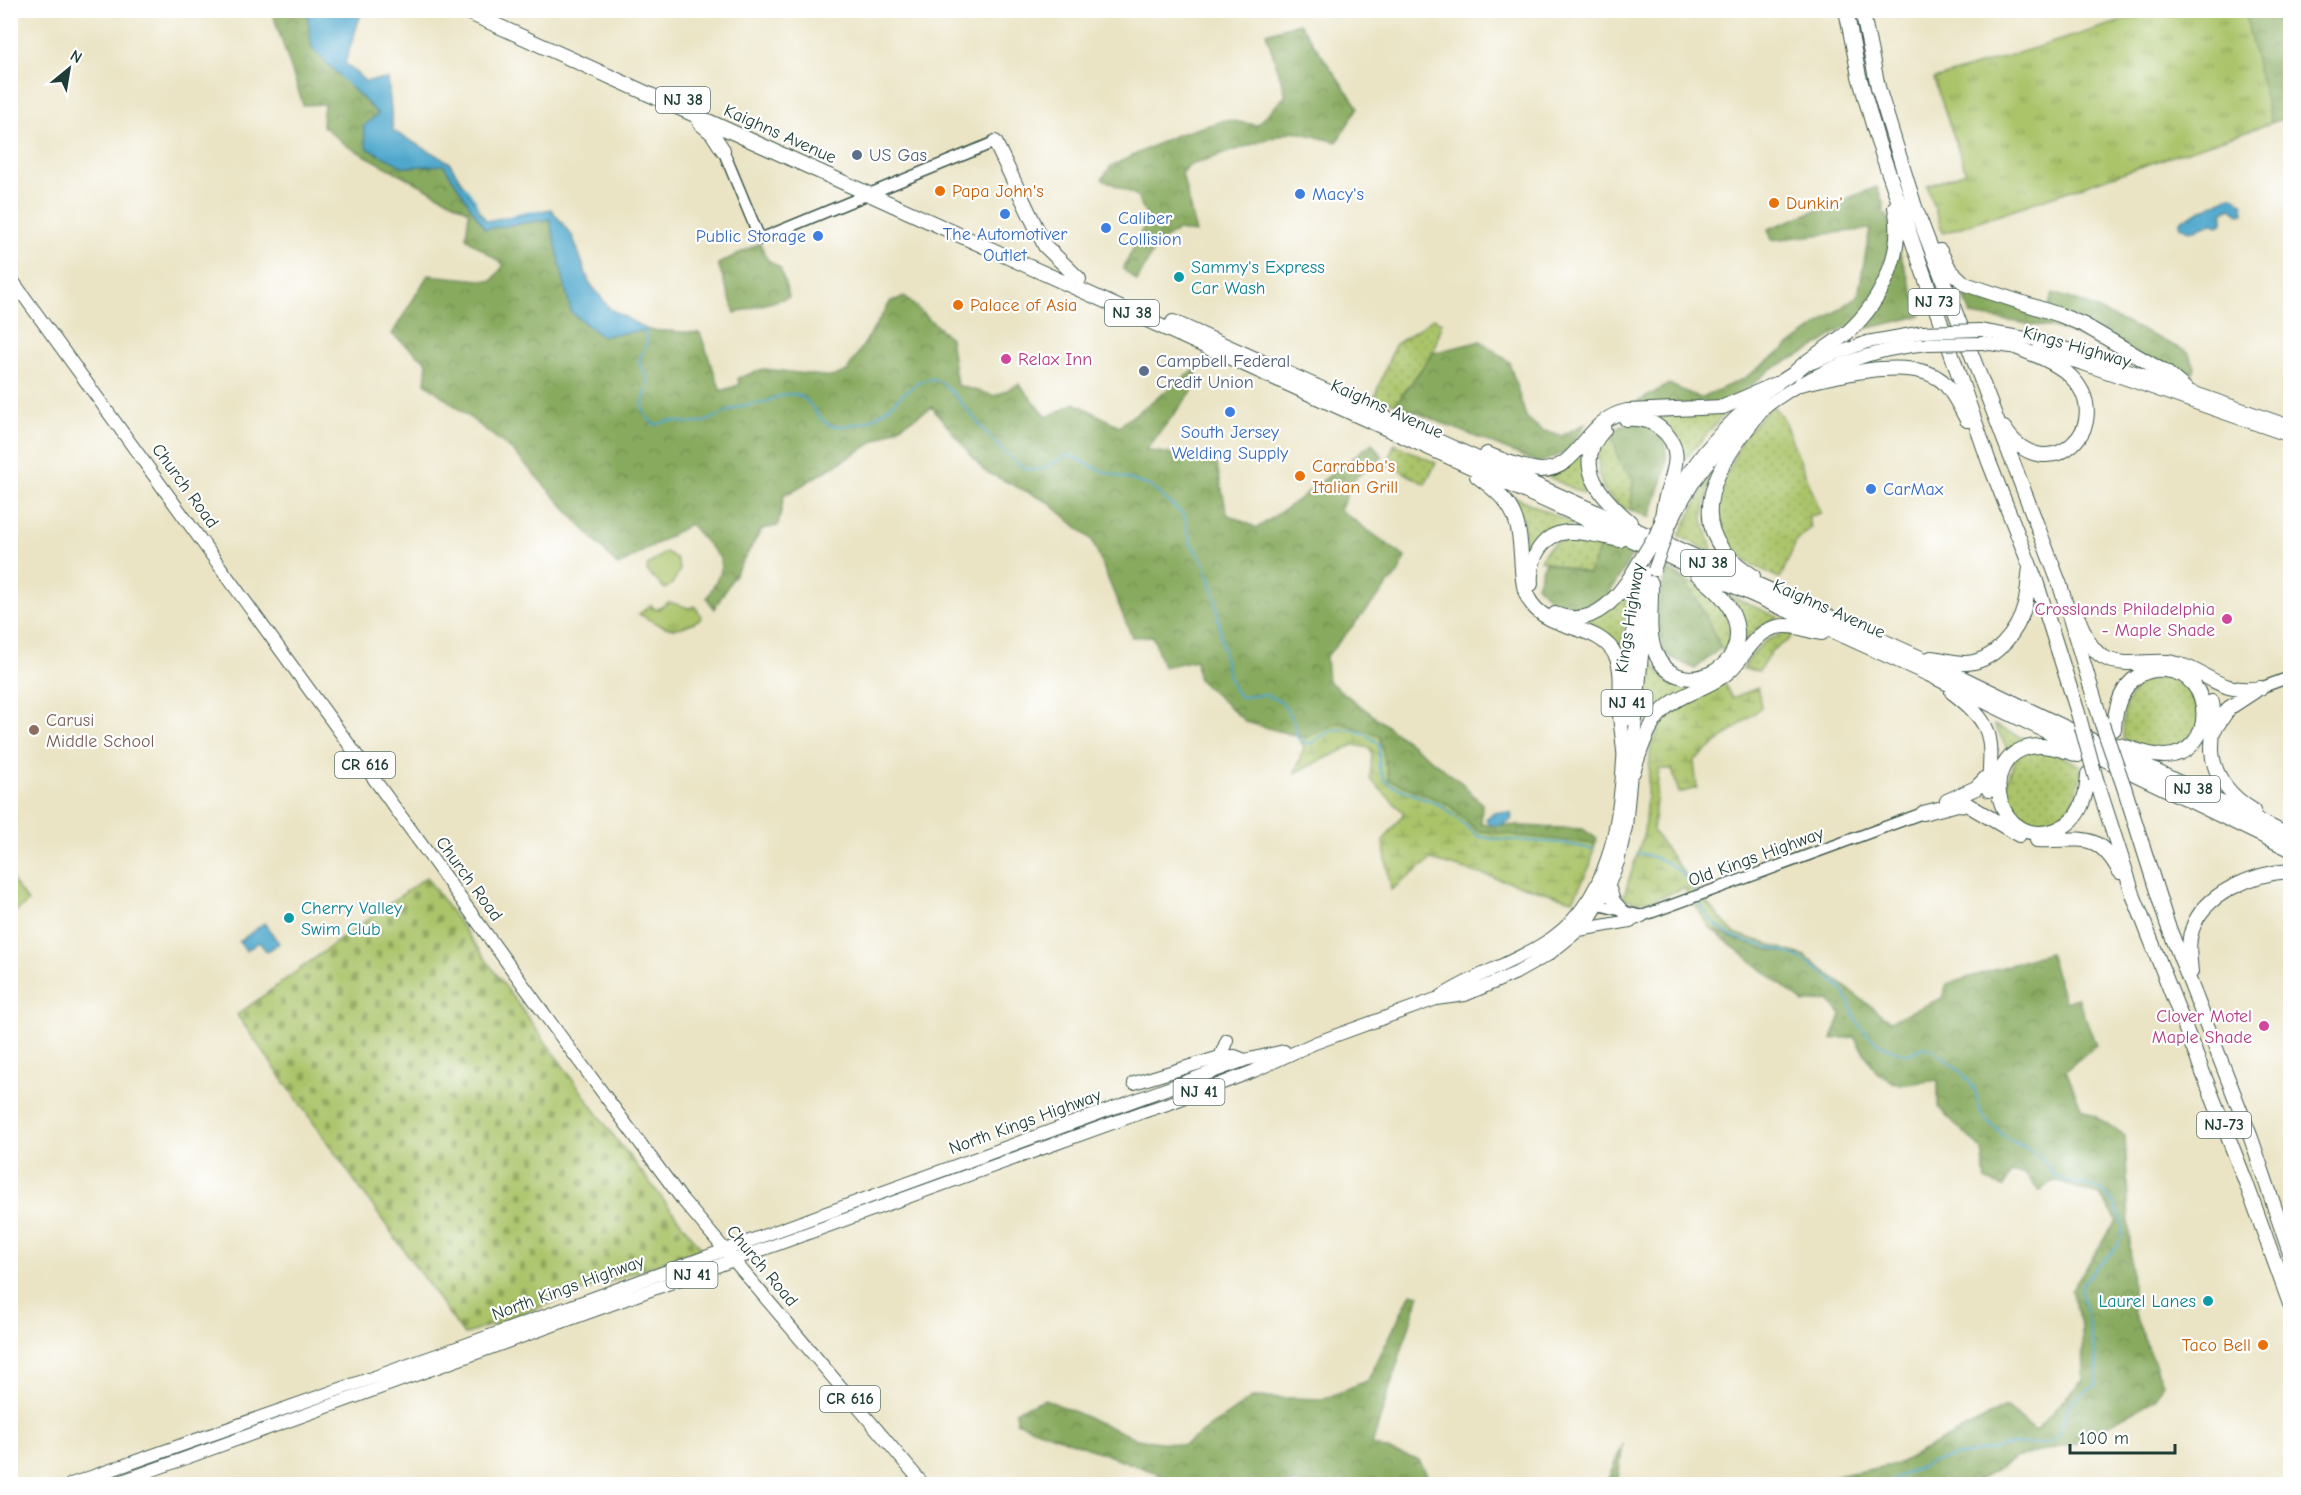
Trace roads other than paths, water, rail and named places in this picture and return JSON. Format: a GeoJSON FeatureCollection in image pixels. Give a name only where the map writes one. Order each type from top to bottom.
{"type":"FeatureCollection","features":[{"type":"Feature","properties":{"kind":"highway","name":"Kaighns Avenue"},"geometry":{"type":"LineString","coordinates":[[463,10],[670,104],[1079,279],[1431,437],[1646,539],[1684,563],[2109,759],[2290,849]]}},
{"type":"Feature","properties":{"kind":"highway","name":"Kaighns Avenue"},"geometry":{"type":"LineString","coordinates":[[485,10],[1453,459],[1774,592],[1923,659],[2092,745],[2290,836]]}},
{"type":"Feature","properties":{"kind":"highway","name":"NJ 73"},"geometry":{"type":"LineString","coordinates":[[1846,10],[1859,76],[1878,142],[1989,462],[2030,566],[2078,713],[2092,745]]}},
{"type":"Feature","properties":{"kind":"highway","name":"NJ 73"},"geometry":{"type":"LineString","coordinates":[[1863,13],[1878,87],[1915,207],[2060,585],[2108,726]]}},
{"type":"Feature","properties":{"kind":"highway"},"geometry":{"type":"LineString","coordinates":[[670,104],[708,129],[723,150]]}},
{"type":"Feature","properties":{"kind":"highway"},"geometry":{"type":"LineString","coordinates":[[995,142],[1041,240],[1054,256],[1079,279]]}},
{"type":"Feature","properties":{"kind":"highway"},"geometry":{"type":"LineString","coordinates":[[1798,378],[1811,357],[1841,338],[1860,320],[1878,295],[1892,263],[1897,242],[1897,219],[1881,162],[1878,142]]}},
{"type":"Feature","properties":{"kind":"highway"},"geometry":{"type":"LineString","coordinates":[[1909,185],[1946,263],[1960,282],[2084,326],[2168,374],[2188,391]]}},
{"type":"Feature","properties":{"kind":"highway"},"geometry":{"type":"LineString","coordinates":[[1987,399],[2013,442],[2027,452],[2044,455],[2057,453],[2072,445],[2083,431],[2087,420],[2087,408],[2084,396],[2077,384],[2066,372],[2054,364],[2018,348]]}},
{"type":"Feature","properties":{"kind":"highway"},"geometry":{"type":"LineString","coordinates":[[1798,378],[1868,370],[1902,369],[1928,373],[1939,378],[1948,387],[1989,462]]}},
{"type":"Feature","properties":{"kind":"highway"},"geometry":{"type":"LineString","coordinates":[[1431,437],[1528,468],[1550,469],[1567,460],[1596,427],[1614,414],[1627,411],[1723,407],[1776,384]]}},
{"type":"Feature","properties":{"kind":"highway"},"geometry":{"type":"LineString","coordinates":[[1762,410],[1737,441],[1721,468],[1712,498],[1710,518],[1714,534],[1725,553],[1774,592]]}},
{"type":"Feature","properties":{"kind":"highway"},"geometry":{"type":"LineString","coordinates":[[1665,523],[1676,466],[1676,454],[1672,441],[1663,430],[1645,420],[1632,418],[1614,423],[1600,434],[1594,445],[1590,458],[1593,478],[1605,499],[1646,539],[1652,641],[1655,653],[1660,662],[1673,672],[1689,678],[1701,677],[1716,671],[1730,659],[1737,635],[1734,616],[1721,595],[1684,563]]}},
{"type":"Feature","properties":{"kind":"highway"},"geometry":{"type":"LineString","coordinates":[[1453,459],[1500,494],[1514,514],[1519,533],[1523,585],[1532,605],[1550,620],[1597,637],[1613,651],[1619,670],[1624,751]]}},
{"type":"Feature","properties":{"kind":"highway"},"geometry":{"type":"LineString","coordinates":[[1646,539],[1577,532],[1559,534],[1547,540],[1535,554],[1530,570],[1531,584],[1538,600],[1552,612],[1569,618],[1582,617],[1603,609],[1647,571]]}},
{"type":"Feature","properties":{"kind":"highway"},"geometry":{"type":"LineString","coordinates":[[1923,659],[1933,657],[1957,663],[1970,663],[1997,649],[2011,634],[2023,612],[2030,566]]}},
{"type":"Feature","properties":{"kind":"highway"},"geometry":{"type":"LineString","coordinates":[[2060,585],[2071,600],[2090,643],[2101,655],[2122,663],[2170,663],[2230,689],[2240,691],[2260,688]]}},
{"type":"Feature","properties":{"kind":"highway"},"geometry":{"type":"LineString","coordinates":[[1633,772],[1645,739],[1661,712],[1728,673],[1762,633],[1784,626],[1820,633],[1836,632]]}},
{"type":"Feature","properties":{"kind":"highway"},"geometry":{"type":"LineString","coordinates":[[2108,726],[2109,759],[2044,746],[2025,749],[2014,755],[2003,768],[1998,785],[2000,802],[2008,818],[2018,826],[2035,832],[2052,831],[2069,822],[2080,808],[2092,776],[2092,745],[2160,756],[2181,752],[2193,742],[2202,729],[2205,711],[2201,694],[2190,680],[2175,671],[2156,669],[2145,672],[2134,679],[2123,692],[2108,726]]}},
{"type":"Feature","properties":{"kind":"highway"},"geometry":{"type":"LineString","coordinates":[[2192,671],[2210,695],[2214,730],[2213,759],[2223,783],[2244,805],[2290,836]]}},
{"type":"Feature","properties":{"kind":"highway"},"geometry":{"type":"LineString","coordinates":[[1928,674],[1967,704],[1983,722],[1989,734],[1991,747],[1989,791],[1992,806],[2008,829]]}},
{"type":"Feature","properties":{"kind":"highway"},"geometry":{"type":"LineString","coordinates":[[2214,730],[2229,708],[2260,688]]}},
{"type":"Feature","properties":{"kind":"highway","name":"NJ-73"},"geometry":{"type":"LineString","coordinates":[[2109,759],[2124,788],[2151,875],[2251,1138],[2290,1253]]}},
{"type":"Feature","properties":{"kind":"highway"},"geometry":{"type":"LineString","coordinates":[[1923,813],[1971,790],[1990,774]]}},
{"type":"Feature","properties":{"kind":"highway","name":"NJ-73"},"geometry":{"type":"LineString","coordinates":[[2092,776],[2134,897],[2238,1160],[2290,1304]]}},
{"type":"Feature","properties":{"kind":"highway"},"geometry":{"type":"LineString","coordinates":[[1923,813],[1958,804],[1968,805],[2019,836],[2036,840],[2083,839],[2098,844],[2111,856],[2134,897]]}},
{"type":"Feature","properties":{"kind":"highway"},"geometry":{"type":"LineString","coordinates":[[2194,992],[2189,942],[2193,925],[2203,910],[2218,897],[2240,885],[2267,874],[2290,870]]}},
{"type":"Feature","properties":{"kind":"main road","name":"Church Road"},"geometry":{"type":"LineString","coordinates":[[10,277],[681,1198],[923,1485]]}},
{"type":"Feature","properties":{"kind":"main road","name":"Kings Highway"},"geometry":{"type":"LineString","coordinates":[[1617,844],[1630,808],[1647,571],[1665,523],[1706,465],[1739,428],[1798,378],[1925,338],[1979,330],[2019,336],[2062,347],[2290,426]]}},
{"type":"Feature","properties":{"kind":"main road","name":"Kings Highway"},"geometry":{"type":"LineString","coordinates":[[1925,338],[1983,343],[2046,353],[2290,436]]}},
{"type":"Feature","properties":{"kind":"main road","name":"NJ 41"},"geometry":{"type":"LineString","coordinates":[[1646,539],[1665,523],[1686,475],[1709,444],[1745,408],[1776,384],[1798,378]]}},
{"type":"Feature","properties":{"kind":"main road","name":"NJ 41"},"geometry":{"type":"LineString","coordinates":[[1617,844],[1633,623],[1647,571]]}},
{"type":"Feature","properties":{"kind":"main road","name":"North Kings Highway"},"geometry":{"type":"LineString","coordinates":[[114,1485],[1173,1102],[1254,1071],[1315,1043],[1436,999],[1465,995],[1516,973],[1548,955],[1579,930],[1599,904],[1609,886],[1617,844]]}},
{"type":"Feature","properties":{"kind":"main road","name":"North Kings Highway"},"geometry":{"type":"LineString","coordinates":[[1436,999],[1461,983],[1532,951],[1567,926],[1583,910],[1617,844]]}},
{"type":"Feature","properties":{"kind":"main road"},"geometry":{"type":"LineString","coordinates":[[1609,886],[1614,901],[1624,912]]}},
{"type":"Feature","properties":{"kind":"main road"},"geometry":{"type":"LineString","coordinates":[[1579,930],[1630,921],[1642,916]]}},
{"type":"Feature","properties":{"kind":"main road"},"geometry":{"type":"LineString","coordinates":[[1220,1057],[1227,1040]]}},
{"type":"Feature","properties":{"kind":"main road","name":"North Kings Highway"},"geometry":{"type":"LineString","coordinates":[[71,1485],[451,1350],[1245,1060],[1315,1043]]}},
{"type":"Feature","properties":{"kind":"main road"},"geometry":{"type":"LineString","coordinates":[[1134,1083],[1220,1057],[1235,1056],[1245,1060]]}},
{"type":"Feature","properties":{"kind":"street"},"geometry":{"type":"LineString","coordinates":[[723,150],[760,239],[995,142]]}},
{"type":"Feature","properties":{"kind":"street"},"geometry":{"type":"LineString","coordinates":[[2260,688],[2290,677]]}},
{"type":"Feature","properties":{"kind":"street","name":"Old Kings Highway"},"geometry":{"type":"LineString","coordinates":[[1642,916],[1923,813]]}},
{"type":"Feature","properties":{"kind":"street"},"geometry":{"type":"LineString","coordinates":[[1599,904],[1642,916]]}},
{"type":"Feature","properties":{"kind":"water"},"geometry":{"type":"Polygon","coordinates":[[[307,11],[362,11],[345,63],[365,81],[388,79],[393,131],[449,162],[486,221],[551,209],[573,237],[589,282],[610,309],[648,330],[601,336],[571,312],[550,219],[485,229],[444,165],[404,167],[367,148],[363,127],[378,114],[312,48],[307,11]]]}},
{"type":"Feature","properties":{"kind":"water"},"geometry":{"type":"Polygon","coordinates":[[[2234,196],[2243,204],[2244,213],[2239,214],[2231,208],[2223,212],[2223,222],[2218,225],[2213,223],[2190,231],[2180,227],[2180,221],[2234,196]]]}},
{"type":"Feature","properties":{"kind":"water"},"geometry":{"type":"Polygon","coordinates":[[[1494,812],[1511,813],[1512,819],[1502,825],[1490,825],[1486,819],[1494,812]]]}},
{"type":"Feature","properties":{"kind":"water"},"geometry":{"type":"Polygon","coordinates":[[[264,923],[279,943],[267,952],[259,942],[246,951],[239,942],[264,923]]]}},
{"type":"Feature","properties":{"kind":"waterway"},"geometry":{"type":"LineString","coordinates":[[340,76],[351,86]]}},
{"type":"Feature","properties":{"kind":"waterway"},"geometry":{"type":"LineString","coordinates":[[464,186],[475,200],[476,207]]}},
{"type":"Feature","properties":{"kind":"waterway"},"geometry":{"type":"LineString","coordinates":[[510,217],[521,213],[540,212]]}},
{"type":"Feature","properties":{"kind":"waterway"},"geometry":{"type":"LineString","coordinates":[[643,329],[647,338],[639,362],[649,382],[643,410],[655,425],[668,421],[704,422],[737,407],[762,403],[791,394],[804,398],[827,423],[833,426],[850,425],[870,420],[915,385],[924,380],[933,379],[942,383],[993,440],[1020,465],[1039,470],[1070,455],[1102,471],[1150,486],[1184,515],[1191,544],[1205,564],[1215,596],[1226,668],[1234,690],[1241,697],[1265,695],[1281,701],[1294,722],[1298,739],[1310,744],[1329,732],[1341,729],[1356,731],[1370,737],[1379,745],[1379,768],[1385,780],[1391,785],[1442,806],[1478,836],[1492,839],[1562,843],[1593,849]]}},
{"type":"Feature","properties":{"kind":"waterway"},"geometry":{"type":"LineString","coordinates":[[1638,853],[1673,866],[1686,878],[1696,894]]}},
{"type":"Feature","properties":{"kind":"waterway"},"geometry":{"type":"LineString","coordinates":[[1698,899],[1708,916],[1720,928],[1749,942],[1796,956],[1831,979],[1844,992],[1862,1028],[1879,1044],[1909,1054],[1924,1047],[1945,1058],[1972,1085],[1982,1114],[1994,1127],[2012,1141],[2040,1156],[2052,1173],[2060,1179],[2100,1190],[2114,1204],[2120,1216],[2122,1233],[2119,1243],[2090,1274],[2081,1291],[2098,1367],[2095,1386],[2068,1404],[2061,1429],[2055,1440],[2041,1444],[2015,1444],[1931,1462],[1888,1484]]}},
{"type":"Feature","properties":{"kind":"place","name":"US Gas"},"geometry":{"type":"Point","coordinates":[857,155]}},
{"type":"Feature","properties":{"kind":"place","name":"Papa John's"},"geometry":{"type":"Point","coordinates":[940,191]}},
{"type":"Feature","properties":{"kind":"place","name":"Macy's"},"geometry":{"type":"Point","coordinates":[1300,194]}},
{"type":"Feature","properties":{"kind":"place","name":"Dunkin'"},"geometry":{"type":"Point","coordinates":[1774,203]}},
{"type":"Feature","properties":{"kind":"place","name":"The Automotiver Outlet"},"geometry":{"type":"Point","coordinates":[1005,214]}},
{"type":"Feature","properties":{"kind":"place","name":"Caliber Collision"},"geometry":{"type":"Point","coordinates":[1106,228]}},
{"type":"Feature","properties":{"kind":"place","name":"Public Storage"},"geometry":{"type":"Point","coordinates":[818,236]}},
{"type":"Feature","properties":{"kind":"place","name":"Sammy's Express Car Wash"},"geometry":{"type":"Point","coordinates":[1179,277]}},
{"type":"Feature","properties":{"kind":"place","name":"Palace of Asia"},"geometry":{"type":"Point","coordinates":[958,305]}},
{"type":"Feature","properties":{"kind":"place","name":"Relax Inn"},"geometry":{"type":"Point","coordinates":[1006,359]}},
{"type":"Feature","properties":{"kind":"place","name":"Campbell Federal Credit Union"},"geometry":{"type":"Point","coordinates":[1144,371]}},
{"type":"Feature","properties":{"kind":"place","name":"South Jersey Welding Supply"},"geometry":{"type":"Point","coordinates":[1230,412]}},
{"type":"Feature","properties":{"kind":"place","name":"Carrabba's Italian Grill"},"geometry":{"type":"Point","coordinates":[1300,476]}},
{"type":"Feature","properties":{"kind":"place","name":"CarMax"},"geometry":{"type":"Point","coordinates":[1871,489]}},
{"type":"Feature","properties":{"kind":"place","name":"Crosslands Philadelphia - Maple Shade"},"geometry":{"type":"Point","coordinates":[2227,619]}},
{"type":"Feature","properties":{"kind":"place","name":"Carusi Middle School"},"geometry":{"type":"Point","coordinates":[34,730]}},
{"type":"Feature","properties":{"kind":"place","name":"Cherry Valley Swim Club"},"geometry":{"type":"Point","coordinates":[289,918]}},
{"type":"Feature","properties":{"kind":"place","name":"Clover Motel Maple Shade"},"geometry":{"type":"Point","coordinates":[2264,1026]}},
{"type":"Feature","properties":{"kind":"place","name":"Laurel Lanes"},"geometry":{"type":"Point","coordinates":[2208,1301]}},
{"type":"Feature","properties":{"kind":"place","name":"Taco Bell"},"geometry":{"type":"Point","coordinates":[2263,1345]}}]}
